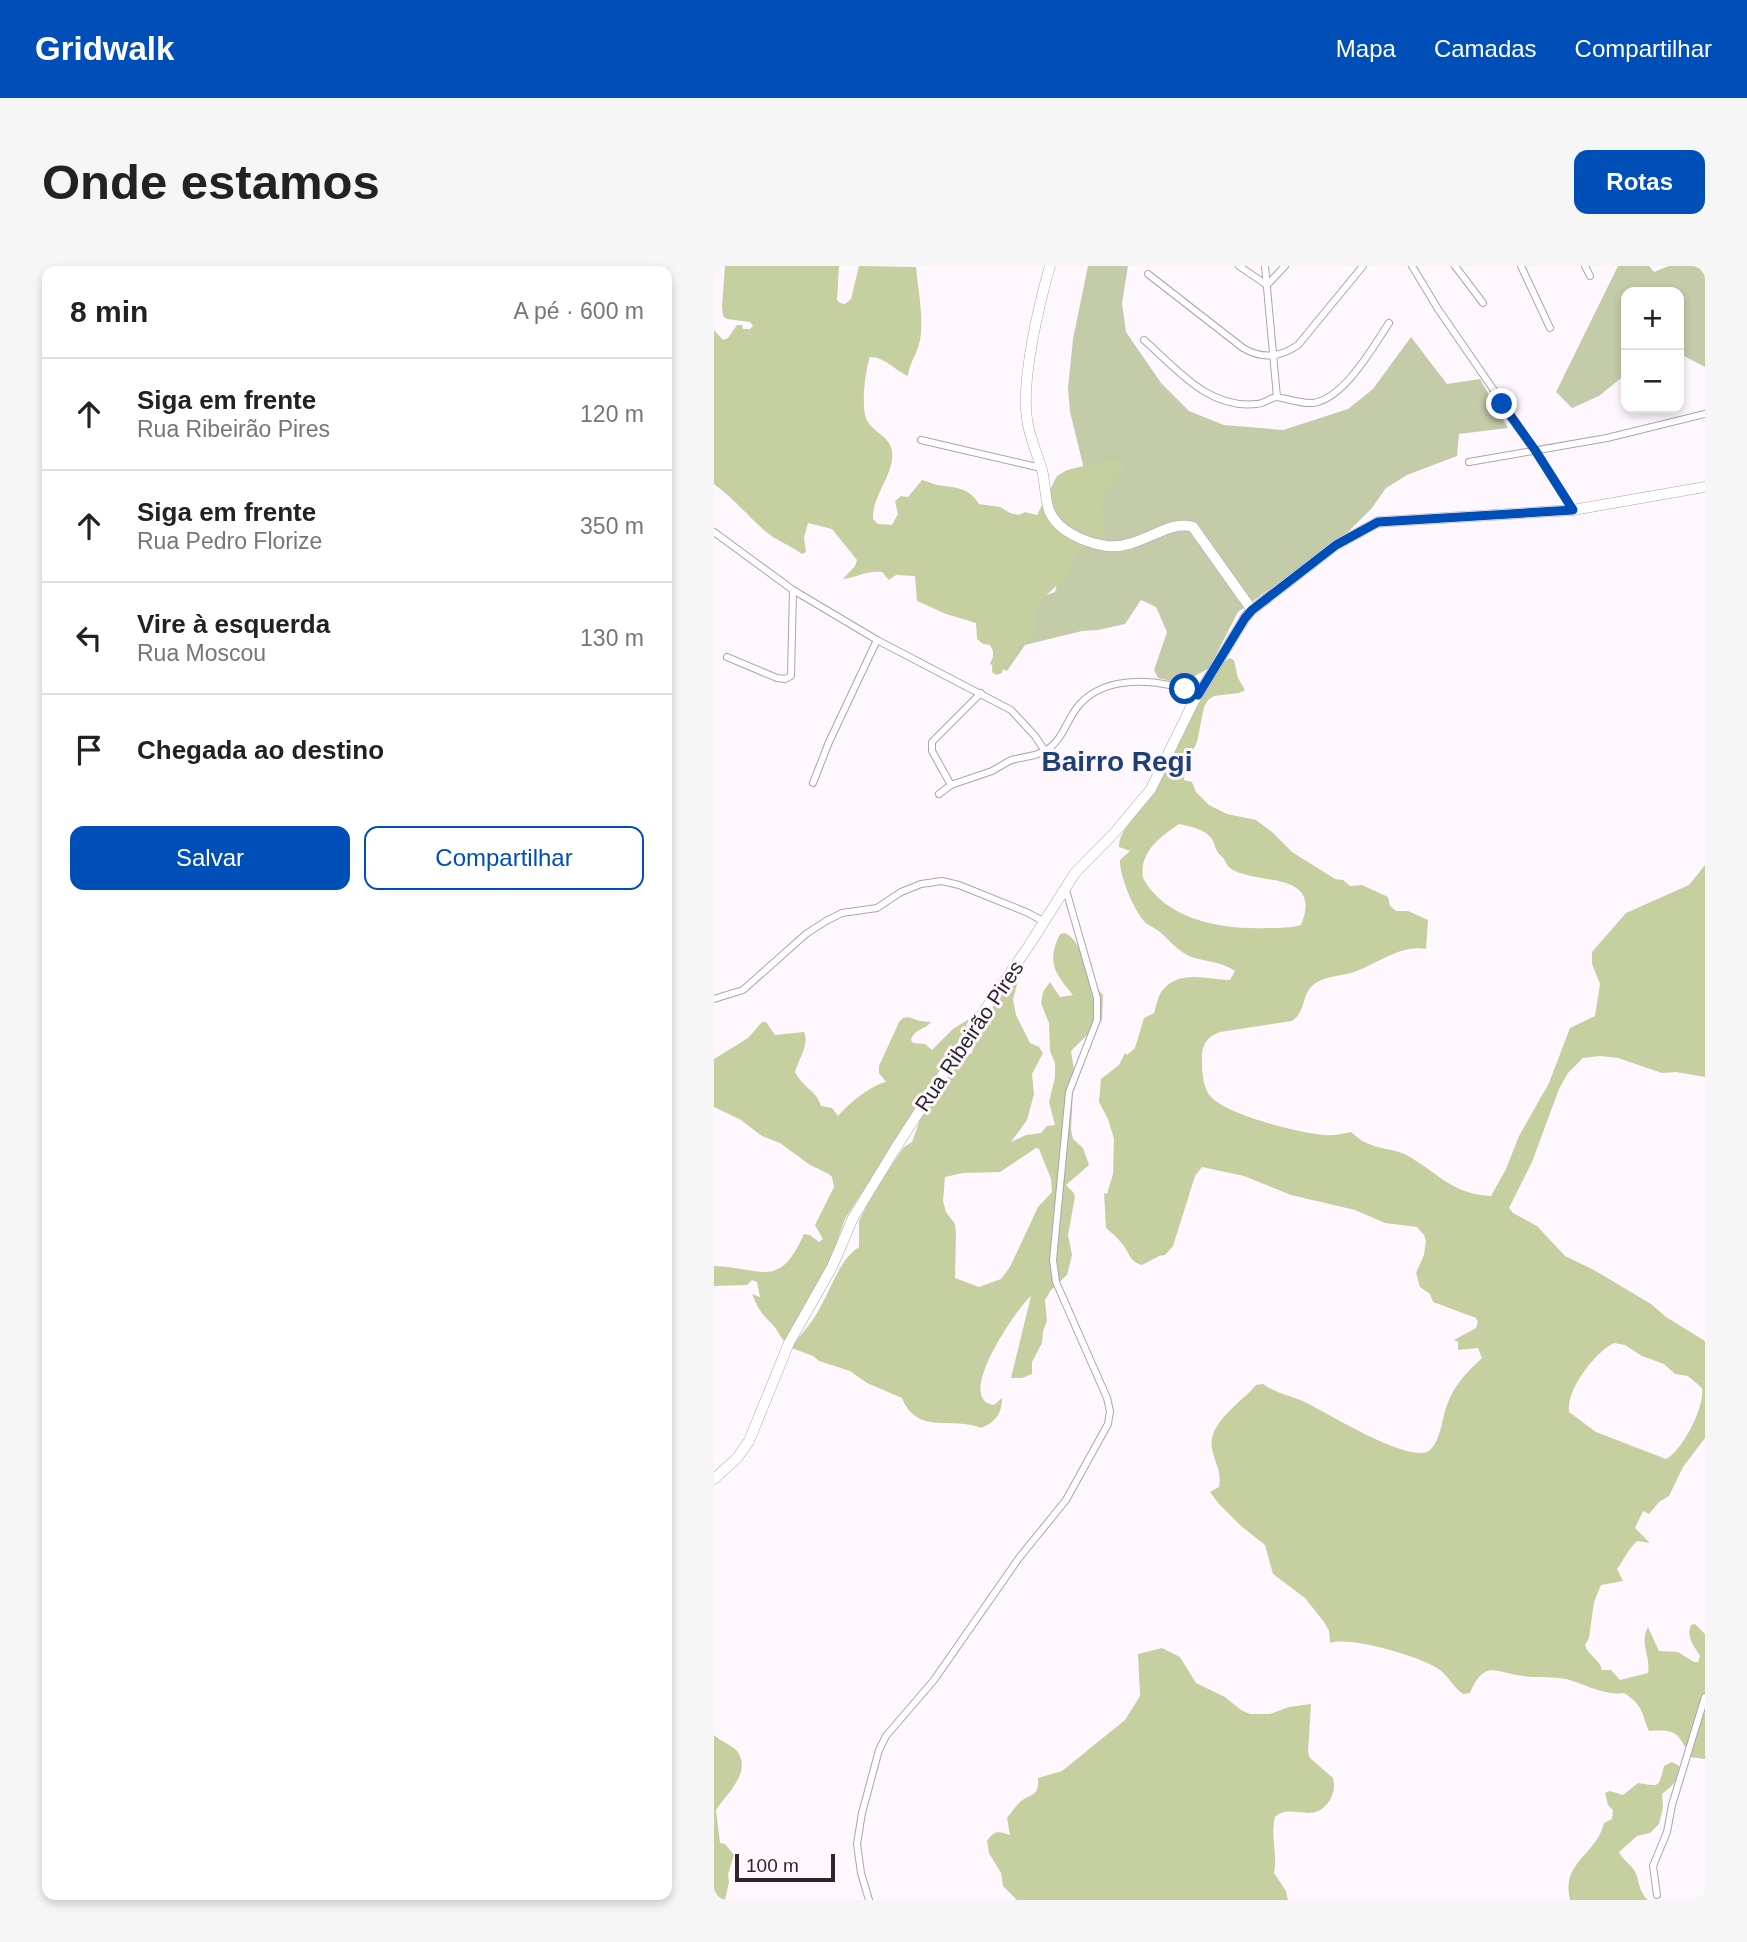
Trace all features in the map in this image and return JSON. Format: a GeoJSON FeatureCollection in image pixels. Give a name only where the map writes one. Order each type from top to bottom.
{"type":"FeatureCollection","features":[{"type":"Feature","properties":{"kind":"street"},"geometry":{"type":"LineString","coordinates":[[1050,266],[1025,400],[1027,420],[1052,517],[1073,534],[1107,546],[1132,544],[1178,525],[1193,527],[1252,610]]}},
{"type":"Feature","properties":{"kind":"street"},"geometry":{"type":"LineString","coordinates":[[1239,266],[1267,285]]}},
{"type":"Feature","properties":{"kind":"street"},"geometry":{"type":"LineString","coordinates":[[1265,266],[1277,397]]}},
{"type":"Feature","properties":{"kind":"street"},"geometry":{"type":"LineString","coordinates":[[1267,285],[1286,266]]}},
{"type":"Feature","properties":{"kind":"street"},"geometry":{"type":"LineString","coordinates":[[1148,274],[1243,348],[1255,355],[1274,356],[1288,352],[1298,345],[1363,266]]}},
{"type":"Feature","properties":{"kind":"street"},"geometry":{"type":"LineString","coordinates":[[1455,266],[1483,303]]}},
{"type":"Feature","properties":{"kind":"street"},"geometry":{"type":"LineString","coordinates":[[1521,266],[1550,328]]}},
{"type":"Feature","properties":{"kind":"street"},"geometry":{"type":"LineString","coordinates":[[1585,266],[1590,276]]}},
{"type":"Feature","properties":{"kind":"street"},"geometry":{"type":"LineString","coordinates":[[1414,267],[1438,309],[1573,510]]}},
{"type":"Feature","properties":{"kind":"street"},"geometry":{"type":"LineString","coordinates":[[1144,340],[1197,386],[1226,403],[1259,404],[1277,397],[1296,403],[1310,403],[1323,401],[1333,395],[1356,369],[1389,323]]}},
{"type":"Feature","properties":{"kind":"street"},"geometry":{"type":"LineString","coordinates":[[1469,461],[1607,438],[1705,414]]}},
{"type":"Feature","properties":{"kind":"street"},"geometry":{"type":"LineString","coordinates":[[921,440],[1041,468]]}},
{"type":"Feature","properties":{"kind":"street","name":"Rua Ribeirão Pires"},"geometry":{"type":"LineString","coordinates":[[714,1479],[737,1458],[749,1441],[789,1343],[831,1267],[853,1218],[952,1060],[1075,873],[1116,831],[1151,789],[1198,695],[1252,610],[1336,545],[1378,522],[1573,510],[1705,487]]}},
{"type":"Feature","properties":{"kind":"street"},"geometry":{"type":"LineString","coordinates":[[714,532],[793,590],[877,640],[1011,710],[1045,751]]}},
{"type":"Feature","properties":{"kind":"street"},"geometry":{"type":"LineString","coordinates":[[727,657],[777,678],[785,679],[791,676],[793,590]]}},
{"type":"Feature","properties":{"kind":"street"},"geometry":{"type":"LineString","coordinates":[[813,783],[829,742],[877,640]]}},
{"type":"Feature","properties":{"kind":"street"},"geometry":{"type":"LineString","coordinates":[[939,794],[951,785],[992,771],[1011,760],[1045,751],[1056,744],[1080,704],[1092,693],[1104,688],[1123,683],[1148,683],[1170,685],[1198,695]]}},
{"type":"Feature","properties":{"kind":"street"},"geometry":{"type":"LineString","coordinates":[[951,785],[932,751],[932,742],[981,693]]}},
{"type":"Feature","properties":{"kind":"street"},"geometry":{"type":"LineString","coordinates":[[714,999],[743,990],[806,934],[826,921],[842,914],[877,908],[901,892],[921,884],[942,881],[959,885],[1045,922]]}},
{"type":"Feature","properties":{"kind":"street"},"geometry":{"type":"LineString","coordinates":[[869,1900],[857,1843],[879,1750],[886,1736],[934,1680],[1019,1558],[1066,1500],[1101,1438],[1110,1411],[1090,1355],[1056,1282],[1053,1260],[1069,1092],[1097,1020],[1097,998],[1066,890]]}},
{"type":"Feature","properties":{"kind":"street"},"geometry":{"type":"LineString","coordinates":[[1657,1895],[1653,1866],[1667,1832],[1672,1804],[1705,1697]]}},
{"type":"Feature","properties":{"kind":"green space"},"geometry":{"type":"Polygon","coordinates":[[[725,266],[839,266],[837,300],[845,304],[851,299],[859,266],[916,267],[921,331],[908,376],[886,362],[870,357],[866,371],[866,417],[871,426],[888,442],[892,451],[890,468],[874,510],[873,519],[878,524],[892,525],[898,514],[895,501],[901,496],[908,497],[922,480],[965,490],[979,504],[1000,507],[1019,515],[1025,512],[1037,515],[1057,476],[1067,470],[1117,458],[1124,466],[1106,489],[1103,498],[1104,534],[1096,542],[1076,553],[1067,575],[1036,609],[1034,618],[1037,630],[1004,664],[1002,673],[996,675],[992,672],[993,651],[990,645],[977,639],[976,623],[917,601],[915,576],[896,575],[889,580],[882,572],[877,572],[843,579],[857,560],[832,529],[808,523],[804,538],[806,552],[802,554],[769,534],[714,484],[714,330],[723,340],[728,338],[737,325],[742,325],[743,329],[753,326],[750,322],[723,316],[725,266]]]}},
{"type":"Feature","properties":{"kind":"green space"},"geometry":{"type":"Polygon","coordinates":[[[1088,266],[1128,266],[1122,303],[1126,332],[1161,383],[1189,411],[1224,425],[1283,430],[1348,409],[1373,389],[1411,337],[1447,384],[1480,379],[1508,428],[1459,434],[1457,456],[1407,475],[1386,488],[1372,508],[1348,532],[1238,612],[1209,668],[1188,680],[1171,681],[1158,678],[1154,670],[1167,632],[1156,607],[1141,600],[1125,624],[1025,645],[1007,671],[990,664],[1017,606],[1055,592],[1085,473],[1070,412],[1068,388],[1073,339],[1088,266]]]}},
{"type":"Feature","properties":{"kind":"green space"},"geometry":{"type":"Polygon","coordinates":[[[1618,266],[1649,266],[1654,272],[1669,266],[1705,266],[1705,367],[1684,356],[1684,287],[1621,287],[1621,378],[1599,396],[1572,408],[1556,392],[1618,266]]]}},
{"type":"Feature","properties":{"kind":"green space"},"geometry":{"type":"Polygon","coordinates":[[[1230,658],[1234,660],[1238,678],[1245,690],[1214,696],[1208,700],[1197,742],[1185,767],[1184,780],[1192,782],[1196,792],[1209,805],[1227,814],[1256,820],[1292,852],[1335,879],[1343,880],[1350,886],[1362,885],[1388,897],[1390,906],[1396,911],[1408,911],[1428,920],[1426,949],[1407,949],[1354,972],[1317,982],[1309,989],[1300,1013],[1292,1021],[1220,1032],[1208,1039],[1202,1056],[1206,1089],[1215,1101],[1244,1115],[1313,1133],[1331,1135],[1351,1132],[1366,1143],[1410,1157],[1457,1188],[1491,1196],[1506,1169],[1519,1136],[1549,1083],[1570,1028],[1595,1016],[1600,984],[1592,964],[1592,952],[1626,913],[1689,885],[1705,865],[1705,1077],[1676,1072],[1662,1073],[1618,1058],[1583,1058],[1568,1073],[1559,1089],[1532,1162],[1509,1208],[1537,1226],[1565,1256],[1651,1304],[1666,1317],[1705,1341],[1705,1438],[1683,1467],[1669,1496],[1659,1502],[1649,1514],[1643,1511],[1635,1528],[1650,1543],[1637,1541],[1629,1551],[1617,1569],[1623,1581],[1601,1585],[1594,1602],[1589,1638],[1585,1645],[1602,1670],[1611,1670],[1620,1680],[1648,1673],[1645,1639],[1648,1627],[1659,1651],[1678,1652],[1698,1662],[1700,1656],[1689,1634],[1691,1625],[1695,1624],[1705,1634],[1705,1759],[1690,1757],[1679,1737],[1671,1732],[1649,1731],[1639,1706],[1624,1693],[1602,1691],[1561,1678],[1523,1676],[1492,1670],[1481,1675],[1470,1693],[1463,1694],[1440,1670],[1418,1659],[1354,1642],[1330,1643],[1329,1631],[1324,1622],[1305,1598],[1273,1574],[1265,1545],[1241,1526],[1210,1492],[1219,1487],[1220,1482],[1212,1449],[1215,1431],[1226,1414],[1256,1385],[1263,1384],[1307,1403],[1389,1445],[1421,1453],[1434,1446],[1453,1391],[1482,1358],[1478,1348],[1458,1350],[1458,1342],[1454,1340],[1476,1328],[1476,1318],[1433,1302],[1430,1294],[1420,1287],[1416,1273],[1424,1255],[1426,1241],[1417,1227],[1385,1223],[1355,1210],[1291,1195],[1244,1176],[1202,1167],[1195,1176],[1173,1246],[1165,1255],[1142,1265],[1138,1264],[1106,1228],[1104,1193],[1107,1194],[1113,1174],[1114,1139],[1099,1102],[1101,1079],[1119,1065],[1125,1053],[1127,1055],[1135,1048],[1144,1018],[1154,1013],[1161,992],[1168,985],[1176,980],[1194,977],[1230,980],[1235,971],[1224,965],[1189,956],[1142,919],[1120,867],[1120,860],[1130,851],[1119,847],[1123,832],[1147,797],[1193,704],[1209,678],[1230,658]],[[1179,824],[1152,846],[1144,860],[1143,878],[1153,893],[1166,904],[1198,920],[1234,927],[1285,928],[1301,925],[1306,907],[1303,895],[1295,887],[1230,868],[1207,834],[1179,824]],[[1614,1343],[1599,1354],[1583,1373],[1572,1393],[1569,1412],[1596,1432],[1666,1459],[1679,1447],[1692,1427],[1700,1405],[1702,1388],[1688,1376],[1675,1374],[1664,1364],[1642,1356],[1625,1345],[1614,1343]]]}},
{"type":"Feature","properties":{"kind":"green space"},"geometry":{"type":"Polygon","coordinates":[[[1065,933],[1076,943],[1092,980],[1103,995],[1102,1020],[1071,1051],[1074,1070],[1071,1129],[1073,1139],[1083,1148],[1089,1165],[1066,1185],[1075,1197],[1068,1235],[1072,1255],[1067,1275],[1051,1290],[1045,1300],[1047,1321],[1042,1343],[1032,1362],[1032,1374],[1011,1378],[1031,1296],[1002,1334],[992,1353],[984,1371],[981,1388],[983,1399],[994,1405],[1002,1398],[1001,1408],[994,1420],[981,1428],[926,1421],[909,1410],[902,1398],[867,1383],[850,1371],[789,1347],[804,1332],[842,1265],[859,1247],[859,1221],[875,1189],[904,1147],[912,1142],[925,1106],[941,1091],[964,1056],[972,1053],[982,1023],[994,1001],[1015,979],[1018,980],[1013,1000],[1016,1015],[1030,1043],[1039,1047],[1043,1053],[1032,1074],[1034,1094],[1027,1120],[1011,1142],[1026,1135],[1041,1133],[1047,1126],[1055,1125],[1049,1102],[1055,1077],[1055,1063],[1050,1051],[1049,1023],[1041,1003],[1043,992],[1050,982],[1060,997],[1073,995],[1054,967],[1054,953],[1060,934],[1065,933]],[[1036,1148],[1000,1172],[963,1173],[945,1177],[943,1201],[946,1212],[955,1224],[956,1234],[955,1278],[979,1287],[1001,1279],[1010,1267],[1038,1207],[1052,1192],[1051,1179],[1039,1149],[1036,1148]]]}},
{"type":"Feature","properties":{"kind":"green space"},"geometry":{"type":"Polygon","coordinates":[[[908,1017],[931,1022],[911,1040],[913,1043],[925,1044],[932,1050],[953,1029],[969,1019],[961,1039],[845,1219],[829,1264],[785,1342],[756,1303],[752,1294],[760,1297],[757,1282],[752,1280],[747,1285],[714,1286],[714,1266],[768,1272],[786,1263],[804,1234],[819,1242],[823,1239],[815,1225],[834,1187],[832,1177],[780,1143],[762,1136],[741,1120],[714,1107],[714,1059],[748,1038],[762,1022],[766,1022],[775,1035],[804,1032],[805,1047],[795,1072],[821,1106],[832,1108],[838,1116],[860,1096],[886,1082],[879,1073],[879,1066],[899,1022],[908,1017]]]}},
{"type":"Feature","properties":{"kind":"green space"},"geometry":{"type":"Polygon","coordinates":[[[1162,1648],[1180,1657],[1196,1683],[1225,1697],[1250,1714],[1270,1714],[1289,1707],[1311,1704],[1308,1752],[1310,1758],[1333,1778],[1334,1789],[1330,1800],[1317,1812],[1289,1812],[1275,1817],[1274,1873],[1286,1891],[1288,1900],[1017,1900],[1003,1886],[1001,1873],[989,1853],[987,1841],[997,1832],[1010,1835],[1007,1818],[1019,1803],[1036,1792],[1038,1778],[1062,1771],[1125,1720],[1140,1696],[1138,1654],[1162,1648]]]}},
{"type":"Feature","properties":{"kind":"green space"},"geometry":{"type":"Polygon","coordinates":[[[714,1735],[737,1751],[742,1767],[736,1782],[716,1810],[720,1843],[725,1844],[734,1855],[728,1874],[725,1900],[714,1900],[714,1735]]]}},
{"type":"Feature","properties":{"kind":"green space"},"geometry":{"type":"Polygon","coordinates":[[[1672,1762],[1679,1766],[1679,1775],[1662,1794],[1663,1807],[1659,1824],[1650,1833],[1637,1836],[1619,1852],[1634,1870],[1648,1900],[1570,1900],[1570,1876],[1600,1834],[1604,1823],[1612,1819],[1613,1810],[1608,1805],[1605,1793],[1610,1791],[1623,1795],[1638,1783],[1657,1784],[1664,1766],[1672,1762]]]}},
{"type":"Feature","properties":{"kind":"district","name":"Bairro Regi"},"geometry":{"type":"Point","coordinates":[1117,761]}},
{"type":"Feature","properties":{"kind":"route"},"geometry":{"type":"LineString","coordinates":[[1185,689],[1198,695],[1252,610],[1336,545],[1378,522],[1573,510],[1502,404]]}}]}
